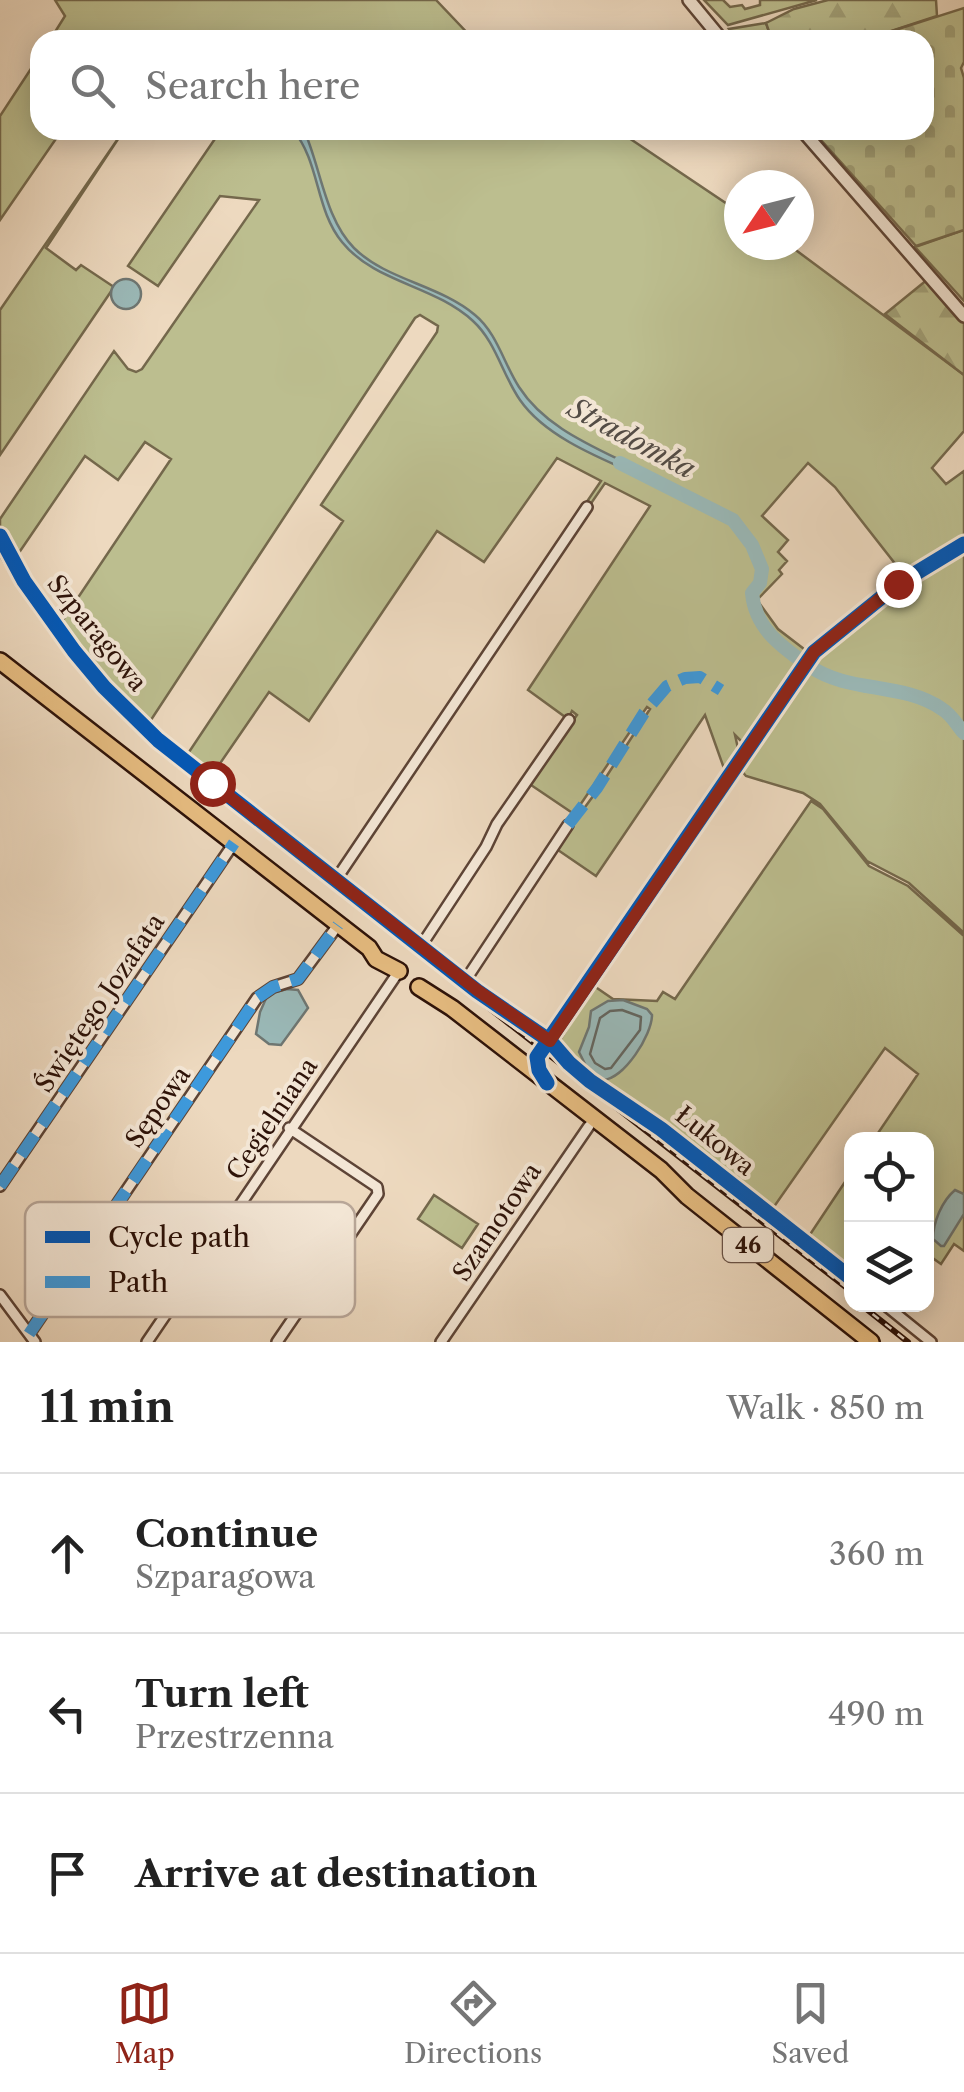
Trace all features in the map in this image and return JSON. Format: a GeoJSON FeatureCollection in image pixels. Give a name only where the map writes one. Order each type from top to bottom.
{"type":"FeatureCollection","features":[{"type":"Feature","properties":{"kind":"main road","name":"46"},"geometry":{"type":"LineString","coordinates":[[0,661],[369,948],[376,959],[398,970],[485,1045],[667,1187],[686,1196]]}},
{"type":"Feature","properties":{"kind":"main road","name":"46"},"geometry":{"type":"LineString","coordinates":[[419,988],[661,1170],[686,1196],[871,1342]]}},
{"type":"Feature","properties":{"kind":"street"},"geometry":{"type":"LineString","coordinates":[[688,0],[714,30]]}},
{"type":"Feature","properties":{"kind":"street"},"geometry":{"type":"LineString","coordinates":[[811,140],[964,316]]}},
{"type":"Feature","properties":{"kind":"street"},"geometry":{"type":"LineString","coordinates":[[335,880],[586,507]]}},
{"type":"Feature","properties":{"kind":"street","name":"Szparagowa"},"geometry":{"type":"LineString","coordinates":[[0,536],[32,593],[104,687],[158,740],[465,981],[550,1041]]}},
{"type":"Feature","properties":{"kind":"street"},"geometry":{"type":"LineString","coordinates":[[547,1083],[539,1070],[538,1058],[814,652],[898,584],[964,544]]}},
{"type":"Feature","properties":{"kind":"street"},"geometry":{"type":"LineString","coordinates":[[421,946],[486,848],[497,824],[569,720]]}},
{"type":"Feature","properties":{"kind":"street"},"geometry":{"type":"LineString","coordinates":[[465,981],[568,825]]}},
{"type":"Feature","properties":{"kind":"street","name":"Świętego Jozafata"},"geometry":{"type":"LineString","coordinates":[[0,1186],[234,843]]}},
{"type":"Feature","properties":{"kind":"street","name":"Sępowa"},"geometry":{"type":"LineString","coordinates":[[122,1202],[257,998],[273,986],[298,978],[338,925]]}},
{"type":"Feature","properties":{"kind":"street","name":"Cegielniana"},"geometry":{"type":"LineString","coordinates":[[240,1202],[398,970]]}},
{"type":"Feature","properties":{"kind":"street","name":"Łukowa"},"geometry":{"type":"LineString","coordinates":[[550,1041],[590,1081],[662,1129],[844,1273]]}},
{"type":"Feature","properties":{"kind":"street"},"geometry":{"type":"LineString","coordinates":[[512,1055],[538,1058]]}},
{"type":"Feature","properties":{"kind":"street","name":"Szamotowa"},"geometry":{"type":"LineString","coordinates":[[441,1342],[589,1126]]}},
{"type":"Feature","properties":{"kind":"street"},"geometry":{"type":"LineString","coordinates":[[289,1128],[377,1188],[378,1194],[355,1228]]}},
{"type":"Feature","properties":{"kind":"street"},"geometry":{"type":"LineString","coordinates":[[0,1296],[32,1338]]}},
{"type":"Feature","properties":{"kind":"street"},"geometry":{"type":"LineString","coordinates":[[894,1312],[932,1342]]}},
{"type":"Feature","properties":{"kind":"street","name":"Sępowa"},"geometry":{"type":"LineString","coordinates":[[32,1338],[46,1317]]}},
{"type":"Feature","properties":{"kind":"street","name":"Cegielniana"},"geometry":{"type":"LineString","coordinates":[[147,1342],[164,1317]]}},
{"type":"Feature","properties":{"kind":"street"},"geometry":{"type":"LineString","coordinates":[[277,1342],[294,1317]]}},
{"type":"Feature","properties":{"kind":"green space"},"geometry":{"type":"Polygon","coordinates":[[[55,0],[436,0],[464,30],[56,30],[65,16],[55,0]]]}},
{"type":"Feature","properties":{"kind":"green space"},"geometry":{"type":"Polygon","coordinates":[[[704,0],[723,0],[730,7],[742,5],[745,9],[760,5],[760,0],[817,0],[728,25],[704,0]]]}},
{"type":"Feature","properties":{"kind":"green space"},"geometry":{"type":"Polygon","coordinates":[[[828,0],[936,0],[937,16],[894,30],[768,30],[766,23],[794,9],[828,0]]]}},
{"type":"Feature","properties":{"kind":"green space"},"geometry":{"type":"Polygon","coordinates":[[[964,8],[964,230],[916,246],[821,140],[934,140],[934,30],[895,30],[964,8]]]}},
{"type":"Feature","properties":{"kind":"green space"},"geometry":{"type":"Polygon","coordinates":[[[766,23],[768,30],[730,30],[766,23]]]}},
{"type":"Feature","properties":{"kind":"green space"},"geometry":{"type":"Polygon","coordinates":[[[30,70],[30,140],[55,140],[0,220],[0,116],[30,70]]]}},
{"type":"Feature","properties":{"kind":"green space"},"geometry":{"type":"Polygon","coordinates":[[[117,140],[46,248],[76,270],[81,265],[114,287],[0,455],[0,310],[117,140]]]}},
{"type":"Feature","properties":{"kind":"green space"},"geometry":{"type":"Polygon","coordinates":[[[214,140],[632,140],[724,202],[724,260],[809,260],[964,375],[964,431],[932,468],[946,484],[964,471],[964,539],[904,575],[835,487],[808,463],[762,516],[788,540],[778,552],[787,561],[779,570],[782,574],[757,600],[778,629],[808,652],[748,741],[742,742],[735,735],[739,753],[726,774],[705,715],[596,876],[555,848],[650,709],[647,707],[574,814],[528,783],[577,715],[572,711],[568,719],[528,690],[650,506],[605,483],[590,505],[586,503],[601,481],[557,458],[484,562],[437,531],[309,721],[269,692],[210,778],[185,758],[343,521],[321,505],[438,326],[420,315],[415,318],[147,726],[89,668],[59,626],[171,459],[145,442],[118,480],[85,456],[14,560],[0,531],[0,519],[114,351],[128,369],[142,369],[259,200],[220,196],[158,286],[128,266],[214,140]]]}},
{"type":"Feature","properties":{"kind":"green space"},"geometry":{"type":"Polygon","coordinates":[[[964,230],[964,301],[915,247],[964,230]]]}},
{"type":"Feature","properties":{"kind":"green space"},"geometry":{"type":"Polygon","coordinates":[[[928,279],[964,322],[964,375],[885,314],[928,279]]]}},
{"type":"Feature","properties":{"kind":"green space"},"geometry":{"type":"Polygon","coordinates":[[[964,549],[964,933],[909,883],[867,861],[820,804],[803,793],[746,776],[740,769],[824,649],[915,578],[964,549]]]}},
{"type":"Feature","properties":{"kind":"green space"},"geometry":{"type":"Polygon","coordinates":[[[811,801],[823,809],[869,866],[908,886],[964,936],[964,1251],[954,1244],[941,1264],[934,1259],[934,1132],[879,1132],[918,1074],[885,1048],[771,1211],[635,1105],[592,1080],[557,1045],[594,986],[613,999],[657,1001],[663,992],[675,999],[811,801]]]}},
{"type":"Feature","properties":{"kind":"green space"},"geometry":{"type":"Polygon","coordinates":[[[844,1184],[844,1268],[807,1239],[844,1184]]]}},
{"type":"Feature","properties":{"kind":"green space"},"geometry":{"type":"Polygon","coordinates":[[[434,1195],[478,1224],[462,1248],[418,1219],[434,1195]]]}},
{"type":"Feature","properties":{"kind":"water"},"geometry":{"type":"Polygon","coordinates":[[[300,140],[308,140],[330,209],[354,248],[381,268],[446,296],[475,315],[495,340],[530,402],[573,436],[638,469],[636,474],[573,444],[531,413],[514,390],[488,339],[458,309],[356,256],[333,229],[300,140]]]}},
{"type":"Feature","properties":{"kind":"water"},"geometry":{"type":"Polygon","coordinates":[[[126,279],[140,288],[141,294],[132,308],[126,309],[112,300],[111,294],[120,280],[126,279]]]}},
{"type":"Feature","properties":{"kind":"water"},"geometry":{"type":"Polygon","coordinates":[[[298,990],[308,1008],[281,1045],[269,1044],[256,1034],[260,1012],[268,994],[298,990]]]}},
{"type":"Feature","properties":{"kind":"water"},"geometry":{"type":"Polygon","coordinates":[[[623,1000],[647,1009],[652,1015],[651,1023],[628,1064],[603,1080],[589,1072],[579,1052],[591,1011],[608,1001],[623,1000]]]}},
{"type":"Feature","properties":{"kind":"water"},"geometry":{"type":"Polygon","coordinates":[[[955,1190],[964,1194],[964,1214],[941,1246],[934,1240],[935,1226],[955,1190]]]}},
{"type":"Feature","properties":{"kind":"waterway","name":"Stradomka"},"geometry":{"type":"LineString","coordinates":[[620,463],[733,520],[752,545],[762,569],[760,583],[752,593],[758,616],[778,642],[806,664]]}},
{"type":"Feature","properties":{"kind":"waterway","name":"Stradomka"},"geometry":{"type":"LineString","coordinates":[[811,667],[842,681],[927,701],[948,714],[964,733]]}},
{"type":"Feature","properties":{"kind":"railway"},"geometry":{"type":"LineString","coordinates":[[0,552],[73,659],[162,752],[844,1286]]}},
{"type":"Feature","properties":{"kind":"railway"},"geometry":{"type":"LineString","coordinates":[[870,1312],[908,1342]]}},
{"type":"Feature","properties":{"kind":"marked path"},"geometry":{"type":"LineString","coordinates":[[568,825],[597,788],[644,713],[667,686],[700,677],[721,690]]}},
{"type":"Feature","properties":{"kind":"marked path"},"geometry":{"type":"LineString","coordinates":[[0,1186],[234,843]]}},
{"type":"Feature","properties":{"kind":"marked path"},"geometry":{"type":"LineString","coordinates":[[119,1202],[257,998],[273,987],[298,979],[338,925]]}},
{"type":"Feature","properties":{"kind":"marked path"},"geometry":{"type":"LineString","coordinates":[[29,1334],[41,1317]]}},
{"type":"Feature","properties":{"kind":"cycle path"},"geometry":{"type":"LineString","coordinates":[[0,536],[24,581],[74,651],[158,740],[477,991],[550,1041],[590,1081],[661,1129],[844,1273]]}},
{"type":"Feature","properties":{"kind":"cycle path"},"geometry":{"type":"LineString","coordinates":[[547,1083],[537,1057],[814,652],[898,584],[964,544]]}},
{"type":"Feature","properties":{"kind":"route"},"geometry":{"type":"LineString","coordinates":[[212,783],[477,990],[550,1041],[814,652],[898,584]]}}]}
